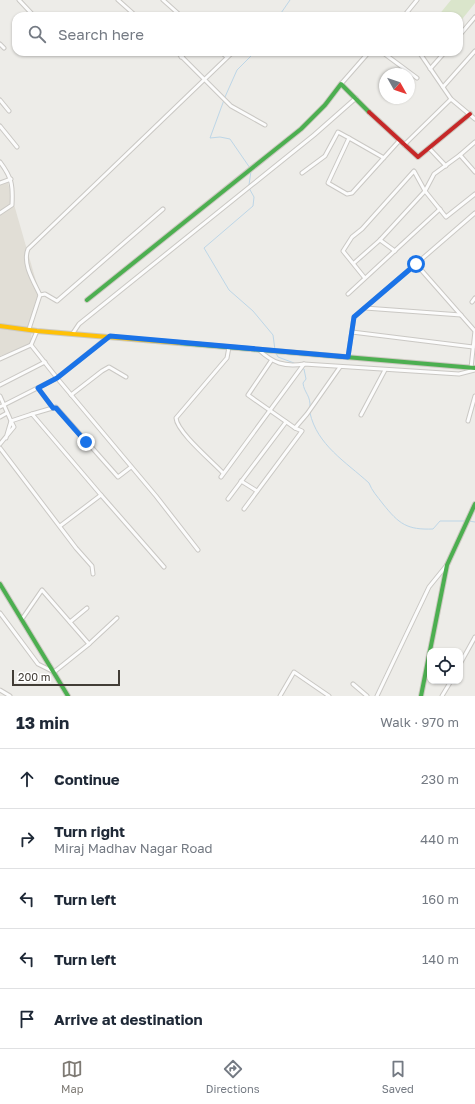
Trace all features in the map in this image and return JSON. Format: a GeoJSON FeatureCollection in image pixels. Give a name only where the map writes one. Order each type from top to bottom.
{"type":"FeatureCollection","features":[{"type":"Feature","properties":{"kind":"street"},"geometry":{"type":"LineString","coordinates":[[19,0],[30,12]]}},
{"type":"Feature","properties":{"kind":"street"},"geometry":{"type":"LineString","coordinates":[[118,0],[132,12]]}},
{"type":"Feature","properties":{"kind":"street"},"geometry":{"type":"LineString","coordinates":[[163,0],[176,12]]}},
{"type":"Feature","properties":{"kind":"street"},"geometry":{"type":"LineString","coordinates":[[407,12],[417,0]]}},
{"type":"Feature","properties":{"kind":"street"},"geometry":{"type":"LineString","coordinates":[[463,31],[475,17]]}},
{"type":"Feature","properties":{"kind":"street"},"geometry":{"type":"LineString","coordinates":[[0,44],[4,48]]}},
{"type":"Feature","properties":{"kind":"street"},"geometry":{"type":"LineString","coordinates":[[443,87],[475,51]]}},
{"type":"Feature","properties":{"kind":"street"},"geometry":{"type":"LineString","coordinates":[[87,300],[301,129],[325,105],[366,56]]}},
{"type":"Feature","properties":{"kind":"street"},"geometry":{"type":"LineString","coordinates":[[387,56],[417,78]]}},
{"type":"Feature","properties":{"kind":"street"},"geometry":{"type":"LineString","coordinates":[[422,56],[451,99],[475,119]]}},
{"type":"Feature","properties":{"kind":"street"},"geometry":{"type":"LineString","coordinates":[[430,69],[441,56]]}},
{"type":"Feature","properties":{"kind":"street"},"geometry":{"type":"LineString","coordinates":[[181,57],[231,106],[265,125]]}},
{"type":"Feature","properties":{"kind":"street"},"geometry":{"type":"LineString","coordinates":[[29,329],[40,296],[29,272],[27,259],[28,248],[227,58]]}},
{"type":"Feature","properties":{"kind":"street"},"geometry":{"type":"LineString","coordinates":[[341,84],[399,141],[418,157],[470,114]]}},
{"type":"Feature","properties":{"kind":"street"},"geometry":{"type":"LineString","coordinates":[[73,333],[79,324],[314,135],[356,98]]}},
{"type":"Feature","properties":{"kind":"street"},"geometry":{"type":"LineString","coordinates":[[404,145],[451,99]]}},
{"type":"Feature","properties":{"kind":"street"},"geometry":{"type":"LineString","coordinates":[[0,100],[9,111]]}},
{"type":"Feature","properties":{"kind":"street"},"geometry":{"type":"LineString","coordinates":[[0,126],[18,147]]}},
{"type":"Feature","properties":{"kind":"street"},"geometry":{"type":"LineString","coordinates":[[302,173],[325,156],[338,132],[384,158]]}},
{"type":"Feature","properties":{"kind":"street"},"geometry":{"type":"LineString","coordinates":[[349,138],[328,183],[347,194],[352,193],[399,141]]}},
{"type":"Feature","properties":{"kind":"street"},"geometry":{"type":"LineString","coordinates":[[354,263],[380,240],[425,191],[434,174],[475,142]]}},
{"type":"Feature","properties":{"kind":"street"},"geometry":{"type":"LineString","coordinates":[[429,148],[446,166]]}},
{"type":"Feature","properties":{"kind":"street"},"geometry":{"type":"LineString","coordinates":[[460,155],[475,172]]}},
{"type":"Feature","properties":{"kind":"street"},"geometry":{"type":"LineString","coordinates":[[0,162],[11,179],[12,205],[0,213]]}},
{"type":"Feature","properties":{"kind":"street"},"geometry":{"type":"LineString","coordinates":[[364,277],[343,251],[352,237],[362,229],[414,171],[425,191],[446,217],[475,194]]}},
{"type":"Feature","properties":{"kind":"street"},"geometry":{"type":"LineString","coordinates":[[0,183],[11,179]]}},
{"type":"Feature","properties":{"kind":"street"},"geometry":{"type":"LineString","coordinates":[[40,296],[45,294],[57,301],[163,209]]}},
{"type":"Feature","properties":{"kind":"street"},"geometry":{"type":"LineString","coordinates":[[348,294],[364,277],[395,251],[440,209]]}},
{"type":"Feature","properties":{"kind":"street"},"geometry":{"type":"LineString","coordinates":[[348,357],[354,317],[475,213]]}},
{"type":"Feature","properties":{"kind":"street"},"geometry":{"type":"LineString","coordinates":[[380,240],[395,251]]}},
{"type":"Feature","properties":{"kind":"street"},"geometry":{"type":"LineString","coordinates":[[416,264],[475,331],[473,347],[474,369]]}},
{"type":"Feature","properties":{"kind":"street"},"geometry":{"type":"LineString","coordinates":[[472,302],[475,298]]}},
{"type":"Feature","properties":{"kind":"street"},"geometry":{"type":"LineString","coordinates":[[364,308],[461,315]]}},
{"type":"Feature","properties":{"kind":"street"},"geometry":{"type":"LineString","coordinates":[[0,326],[37,331],[110,336],[474,369]]}},
{"type":"Feature","properties":{"kind":"street"},"geometry":{"type":"LineString","coordinates":[[0,359],[31,346],[37,331]]}},
{"type":"Feature","properties":{"kind":"street"},"geometry":{"type":"LineString","coordinates":[[352,332],[473,347]]}},
{"type":"Feature","properties":{"kind":"street"},"geometry":{"type":"LineString","coordinates":[[0,407],[57,378],[110,336]]}},
{"type":"Feature","properties":{"kind":"street"},"geometry":{"type":"LineString","coordinates":[[31,346],[132,467],[198,550]]}},
{"type":"Feature","properties":{"kind":"street"},"geometry":{"type":"LineString","coordinates":[[223,473],[185,434],[176,423],[176,418],[227,358],[229,347]]}},
{"type":"Feature","properties":{"kind":"street"},"geometry":{"type":"LineString","coordinates":[[259,350],[271,361],[293,365],[304,364],[459,374],[474,369]]}},
{"type":"Feature","properties":{"kind":"street"},"geometry":{"type":"LineString","coordinates":[[244,509],[302,431],[268,410],[248,395],[271,361]]}},
{"type":"Feature","properties":{"kind":"street"},"geometry":{"type":"LineString","coordinates":[[0,385],[45,362]]}},
{"type":"Feature","properties":{"kind":"street"},"geometry":{"type":"LineString","coordinates":[[221,477],[268,410],[304,364]]}},
{"type":"Feature","properties":{"kind":"street"},"geometry":{"type":"LineString","coordinates":[[295,428],[307,414],[340,366]]}},
{"type":"Feature","properties":{"kind":"street"},"geometry":{"type":"LineString","coordinates":[[71,395],[109,367],[126,377]]}},
{"type":"Feature","properties":{"kind":"street"},"geometry":{"type":"LineString","coordinates":[[361,415],[385,370]]}},
{"type":"Feature","properties":{"kind":"street"},"geometry":{"type":"LineString","coordinates":[[38,388],[53,408],[56,408],[118,477],[132,467]]}},
{"type":"Feature","properties":{"kind":"street"},"geometry":{"type":"LineString","coordinates":[[0,396],[14,427],[0,444]]}},
{"type":"Feature","properties":{"kind":"street"},"geometry":{"type":"LineString","coordinates":[[468,421],[475,396]]}},
{"type":"Feature","properties":{"kind":"street"},"geometry":{"type":"LineString","coordinates":[[11,421],[53,408]]}},
{"type":"Feature","properties":{"kind":"street"},"geometry":{"type":"LineString","coordinates":[[0,417],[7,413]]}},
{"type":"Feature","properties":{"kind":"street"},"geometry":{"type":"LineString","coordinates":[[32,414],[164,568]]}},
{"type":"Feature","properties":{"kind":"street"},"geometry":{"type":"LineString","coordinates":[[228,499],[286,422]]}},
{"type":"Feature","properties":{"kind":"street"},"geometry":{"type":"LineString","coordinates":[[0,448],[92,566],[93,574]]}},
{"type":"Feature","properties":{"kind":"street"},"geometry":{"type":"LineString","coordinates":[[241,481],[257,491]]}},
{"type":"Feature","properties":{"kind":"street"},"geometry":{"type":"LineString","coordinates":[[60,526],[101,495]]}},
{"type":"Feature","properties":{"kind":"street"},"geometry":{"type":"LineString","coordinates":[[421,696],[447,565],[475,504]]}},
{"type":"Feature","properties":{"kind":"street"},"geometry":{"type":"LineString","coordinates":[[377,696],[429,587],[447,565]]}},
{"type":"Feature","properties":{"kind":"street"},"geometry":{"type":"LineString","coordinates":[[0,584],[68,696]]}},
{"type":"Feature","properties":{"kind":"street"},"geometry":{"type":"LineString","coordinates":[[22,619],[42,590],[89,644]]}},
{"type":"Feature","properties":{"kind":"street"},"geometry":{"type":"LineString","coordinates":[[70,622],[88,608]]}},
{"type":"Feature","properties":{"kind":"street"},"geometry":{"type":"LineString","coordinates":[[0,613],[38,664],[54,672]]}},
{"type":"Feature","properties":{"kind":"street"},"geometry":{"type":"LineString","coordinates":[[54,672],[89,644],[117,618]]}},
{"type":"Feature","properties":{"kind":"street"},"geometry":{"type":"LineString","coordinates":[[463,659],[475,637]]}},
{"type":"Feature","properties":{"kind":"street"},"geometry":{"type":"LineString","coordinates":[[280,696],[294,672],[329,696]]}},
{"type":"Feature","properties":{"kind":"street"},"geometry":{"type":"LineString","coordinates":[[352,684],[367,696]]}},
{"type":"Feature","properties":{"kind":"street"},"geometry":{"type":"LineString","coordinates":[[442,696],[448,684]]}},
{"type":"Feature","properties":{"kind":"street"},"geometry":{"type":"LineString","coordinates":[[0,690],[10,696]]}},
{"type":"Feature","properties":{"kind":"shaded area"},"geometry":{"type":"Polygon","coordinates":[[[7,180],[40,295],[32,318],[31,345],[0,356],[0,184],[7,180]]]}},
{"type":"Feature","properties":{"kind":"green space"},"geometry":{"type":"Polygon","coordinates":[[[451,0],[475,0],[475,3],[463,18],[463,12],[441,12],[451,0]]]}},
{"type":"Feature","properties":{"kind":"waterway"},"geometry":{"type":"LineString","coordinates":[[282,12],[290,0]]}},
{"type":"Feature","properties":{"kind":"waterway"},"geometry":{"type":"LineString","coordinates":[[225,97],[237,70],[251,56]]}},
{"type":"Feature","properties":{"kind":"waterway"},"geometry":{"type":"LineString","coordinates":[[224,100],[210,138],[220,137],[230,139],[250,168]]}},
{"type":"Feature","properties":{"kind":"waterway"},"geometry":{"type":"LineString","coordinates":[[249,185],[251,171]]}},
{"type":"Feature","properties":{"kind":"waterway"},"geometry":{"type":"LineString","coordinates":[[249,188],[254,197],[253,206],[204,248],[229,290],[253,311],[273,335],[275,350]]}},
{"type":"Feature","properties":{"kind":"waterway"},"geometry":{"type":"LineString","coordinates":[[276,353],[278,357],[294,363]]}},
{"type":"Feature","properties":{"kind":"waterway"},"geometry":{"type":"LineString","coordinates":[[298,366],[304,369],[306,379],[303,383],[310,408]]}},
{"type":"Feature","properties":{"kind":"waterway"},"geometry":{"type":"LineString","coordinates":[[310,413],[319,434],[326,444],[369,483],[383,504],[399,521],[410,527],[424,529],[433,529],[440,521],[466,521]]}},
{"type":"Feature","properties":{"kind":"waterway"},"geometry":{"type":"LineString","coordinates":[[469,521],[475,522]]}},
{"type":"Feature","properties":{"kind":"traffic: fast"},"geometry":{"type":"LineString","coordinates":[[87,300],[301,129],[325,105],[341,84],[369,112]]}},
{"type":"Feature","properties":{"kind":"traffic: fast"},"geometry":{"type":"LineString","coordinates":[[179,343],[475,368]]}},
{"type":"Feature","properties":{"kind":"traffic: fast"},"geometry":{"type":"LineString","coordinates":[[421,696],[447,565],[475,504]]}},
{"type":"Feature","properties":{"kind":"traffic: fast"},"geometry":{"type":"LineString","coordinates":[[0,584],[68,696]]}},
{"type":"Feature","properties":{"kind":"traffic: slow"},"geometry":{"type":"LineString","coordinates":[[0,326],[37,331],[179,343]]}},
{"type":"Feature","properties":{"kind":"traffic: jam"},"geometry":{"type":"LineString","coordinates":[[369,112],[418,157],[470,114]]}},
{"type":"Feature","properties":{"kind":"route"},"geometry":{"type":"LineString","coordinates":[[86,442],[56,408],[53,408],[38,388],[57,378],[110,336],[348,357],[354,317],[416,264]]}}]}
